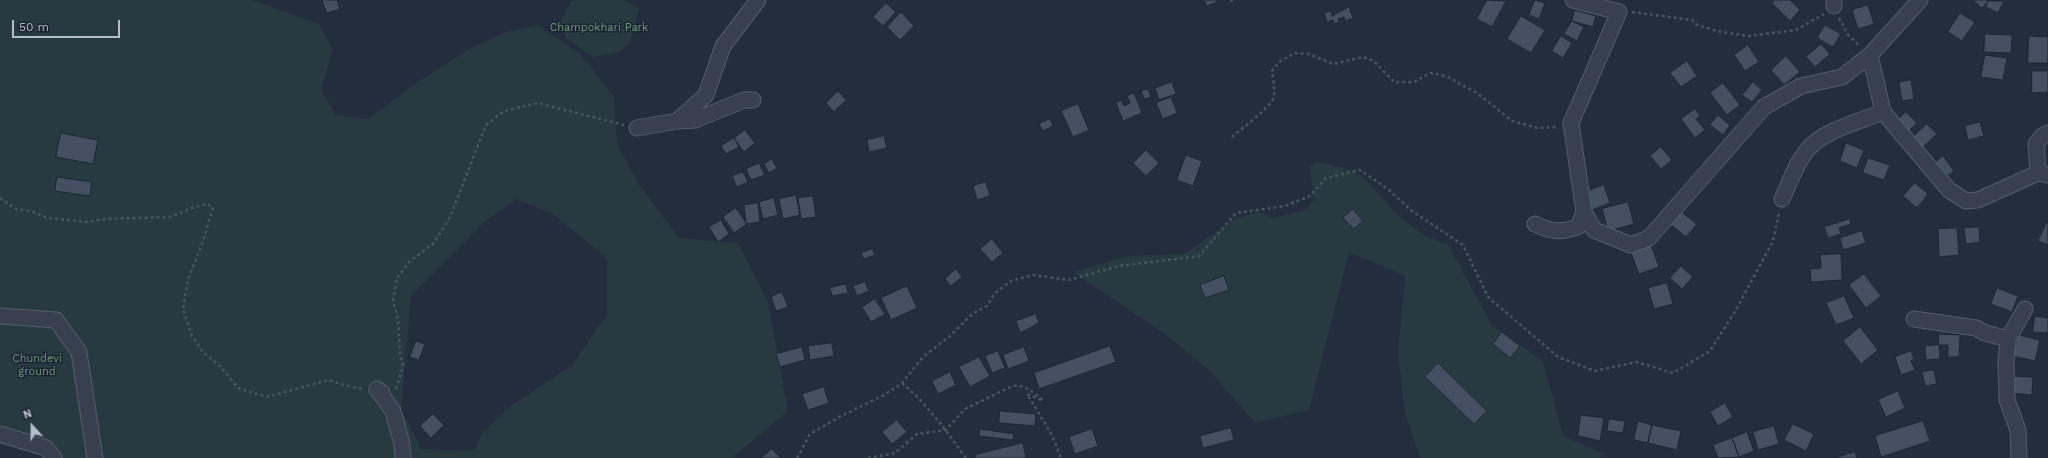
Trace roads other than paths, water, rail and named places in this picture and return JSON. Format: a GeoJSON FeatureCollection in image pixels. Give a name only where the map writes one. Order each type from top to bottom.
{"type":"FeatureCollection","features":[{"type":"Feature","properties":{"kind":"street"},"geometry":{"type":"LineString","coordinates":[[677,121],[706,95],[723,46],[758,0]]}},
{"type":"Feature","properties":{"kind":"street"},"geometry":{"type":"LineString","coordinates":[[1573,0],[1619,12],[1570,123],[1584,212],[1594,230],[1631,245],[1649,238],[1764,108],[1801,86],[1842,77],[1870,55],[1920,0]]}},
{"type":"Feature","properties":{"kind":"street"},"geometry":{"type":"LineString","coordinates":[[1870,55],[1883,112],[1949,190],[1966,201],[1978,200],[2043,174],[2036,144],[2042,136],[2048,133]]}},
{"type":"Feature","properties":{"kind":"street"},"geometry":{"type":"LineString","coordinates":[[637,128],[677,121],[695,120],[744,100],[753,100]]}},
{"type":"Feature","properties":{"kind":"street"},"geometry":{"type":"LineString","coordinates":[[1782,198],[1795,170],[1809,148],[1835,130],[1883,112]]}},
{"type":"Feature","properties":{"kind":"street"},"geometry":{"type":"LineString","coordinates":[[1535,224],[1546,230],[1567,231],[1579,226],[1584,212]]}},
{"type":"Feature","properties":{"kind":"street"},"geometry":{"type":"LineString","coordinates":[[2019,458],[2018,430],[2007,400],[2006,363],[2008,339],[2025,309]]}},
{"type":"Feature","properties":{"kind":"street"},"geometry":{"type":"LineString","coordinates":[[0,316],[56,320],[79,352],[95,458]]}},
{"type":"Feature","properties":{"kind":"street"},"geometry":{"type":"LineString","coordinates":[[1914,319],[1976,328],[1985,333],[2008,339]]}},
{"type":"Feature","properties":{"kind":"street"},"geometry":{"type":"LineString","coordinates":[[382,394],[377,389],[393,411],[402,444],[403,458]]}},
{"type":"Feature","properties":{"kind":"street"},"geometry":{"type":"LineString","coordinates":[[0,434],[46,448],[54,458]]}},
{"type":"Feature","properties":{"kind":"park label","name":"Champokhari Park"},"geometry":{"type":"Point","coordinates":[599,28]}},
{"type":"Feature","properties":{"kind":"park label","name":"Chundevi ground"},"geometry":{"type":"Point","coordinates":[37,365]}}]}
